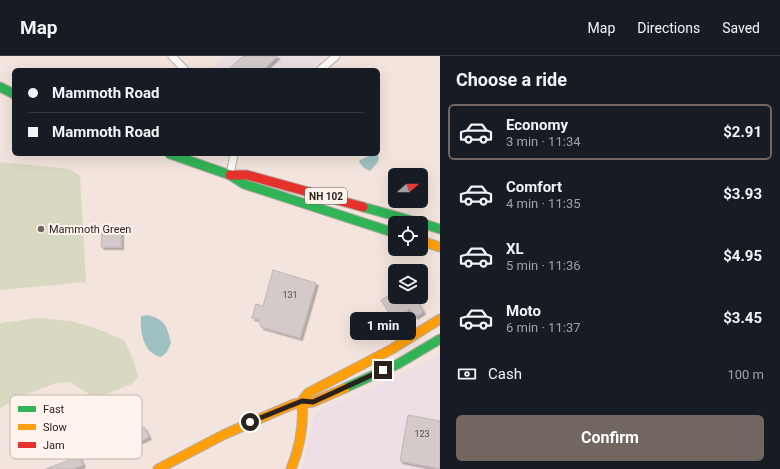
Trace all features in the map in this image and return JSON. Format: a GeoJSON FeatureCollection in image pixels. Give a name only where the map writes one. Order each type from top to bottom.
{"type":"FeatureCollection","features":[{"type":"Feature","properties":{"kind":"main road"},"geometry":{"type":"LineString","coordinates":[[0,87],[12,93]]}},
{"type":"Feature","properties":{"kind":"main road","name":"NH 102"},"geometry":{"type":"LineString","coordinates":[[176,156],[230,175],[244,184],[388,231]]}},
{"type":"Feature","properties":{"kind":"main road","name":"NH 102"},"geometry":{"type":"LineString","coordinates":[[230,175],[247,175],[395,216]]}},
{"type":"Feature","properties":{"kind":"main road","name":"NH 102"},"geometry":{"type":"LineString","coordinates":[[428,225],[440,229]]}},
{"type":"Feature","properties":{"kind":"main road"},"geometry":{"type":"LineString","coordinates":[[428,243],[440,247]]}},
{"type":"Feature","properties":{"kind":"main road"},"geometry":{"type":"LineString","coordinates":[[291,469],[299,446],[302,431],[304,417],[302,401],[308,393],[392,349],[440,319]]}},
{"type":"Feature","properties":{"kind":"main road"},"geometry":{"type":"LineString","coordinates":[[158,469],[250,422],[302,401],[313,402],[398,364],[440,339]]}},
{"type":"Feature","properties":{"kind":"street"},"geometry":{"type":"LineString","coordinates":[[172,56],[182,68]]}},
{"type":"Feature","properties":{"kind":"street"},"geometry":{"type":"LineString","coordinates":[[322,68],[336,56]]}},
{"type":"Feature","properties":{"kind":"street"},"geometry":{"type":"LineString","coordinates":[[230,175],[234,156]]}},
{"type":"Feature","properties":{"kind":"shaded area"},"geometry":{"type":"Polygon","coordinates":[[[226,56],[325,56],[311,68],[214,68],[226,56]]]}},
{"type":"Feature","properties":{"kind":"shaded area"},"geometry":{"type":"Polygon","coordinates":[[[440,353],[440,469],[302,469],[315,413],[422,364],[440,353]]]}},
{"type":"Feature","properties":{"kind":"green space","name":"Mammoth Green"},"geometry":{"type":"Polygon","coordinates":[[[0,162],[69,169],[80,176],[86,282],[0,290],[0,162]]]}},
{"type":"Feature","properties":{"kind":"green space"},"geometry":{"type":"Polygon","coordinates":[[[38,318],[70,321],[95,328],[124,340],[134,361],[138,377],[132,384],[104,395],[90,395],[70,382],[56,383],[25,395],[10,395],[10,403],[0,408],[0,323],[38,318]]]}},
{"type":"Feature","properties":{"kind":"water"},"geometry":{"type":"Polygon","coordinates":[[[369,156],[379,157],[378,162],[370,171],[364,168],[359,162],[369,156]]]}},
{"type":"Feature","properties":{"kind":"water"},"geometry":{"type":"Polygon","coordinates":[[[148,315],[159,319],[167,328],[171,343],[167,352],[161,357],[150,351],[146,346],[142,335],[141,316],[148,315]]]}},
{"type":"Feature","properties":{"kind":"building"},"geometry":{"type":"Polygon","coordinates":[[[243,56],[278,56],[265,68],[230,68],[243,56]]]}},
{"type":"Feature","properties":{"kind":"building"},"geometry":{"type":"Polygon","coordinates":[[[102,232],[121,232],[121,247],[101,247],[102,232]]]}},
{"type":"Feature","properties":{"kind":"building"},"geometry":{"type":"Polygon","coordinates":[[[273,270],[316,283],[300,338],[261,327],[259,320],[252,318],[256,304],[263,306],[273,270]]]}},
{"type":"Feature","properties":{"kind":"building"},"geometry":{"type":"Polygon","coordinates":[[[388,296],[388,304],[419,304],[423,312],[415,317],[410,309],[393,320],[381,300],[388,296]]]}},
{"type":"Feature","properties":{"kind":"building"},"geometry":{"type":"Polygon","coordinates":[[[408,415],[440,421],[440,469],[400,461],[408,415]]]}},
{"type":"Feature","properties":{"kind":"building"},"geometry":{"type":"Polygon","coordinates":[[[144,427],[149,437],[142,440],[142,428],[144,427]]]}},
{"type":"Feature","properties":{"kind":"building"},"geometry":{"type":"Polygon","coordinates":[[[71,459],[80,459],[83,465],[72,469],[46,469],[71,459]]]}},
{"type":"Feature","properties":{"kind":"traffic: fast"},"geometry":{"type":"LineString","coordinates":[[0,87],[12,93]]}},
{"type":"Feature","properties":{"kind":"traffic: fast"},"geometry":{"type":"LineString","coordinates":[[176,156],[230,175],[244,184],[388,231]]}},
{"type":"Feature","properties":{"kind":"traffic: fast"},"geometry":{"type":"LineString","coordinates":[[363,207],[395,216]]}},
{"type":"Feature","properties":{"kind":"traffic: fast"},"geometry":{"type":"LineString","coordinates":[[428,225],[440,229]]}},
{"type":"Feature","properties":{"kind":"traffic: fast"},"geometry":{"type":"LineString","coordinates":[[345,388],[398,364],[440,339]]}},
{"type":"Feature","properties":{"kind":"traffic: slow"},"geometry":{"type":"LineString","coordinates":[[428,243],[440,247]]}},
{"type":"Feature","properties":{"kind":"traffic: slow"},"geometry":{"type":"LineString","coordinates":[[302,401],[308,393],[392,349],[440,319]]}},
{"type":"Feature","properties":{"kind":"traffic: slow"},"geometry":{"type":"LineString","coordinates":[[158,469],[223,435],[275,412],[294,404],[313,402],[345,388]]}},
{"type":"Feature","properties":{"kind":"traffic: slow"},"geometry":{"type":"LineString","coordinates":[[291,469],[301,436],[302,401]]}},
{"type":"Feature","properties":{"kind":"traffic: jam"},"geometry":{"type":"LineString","coordinates":[[230,175],[247,175],[363,207]]}},
{"type":"Feature","properties":{"kind":"place","name":"Mammoth Green"},"geometry":{"type":"Point","coordinates":[41,229]}},
{"type":"Feature","properties":{"kind":"route"},"geometry":{"type":"LineString","coordinates":[[250,422],[302,401],[313,402],[383,370]]}}]}
